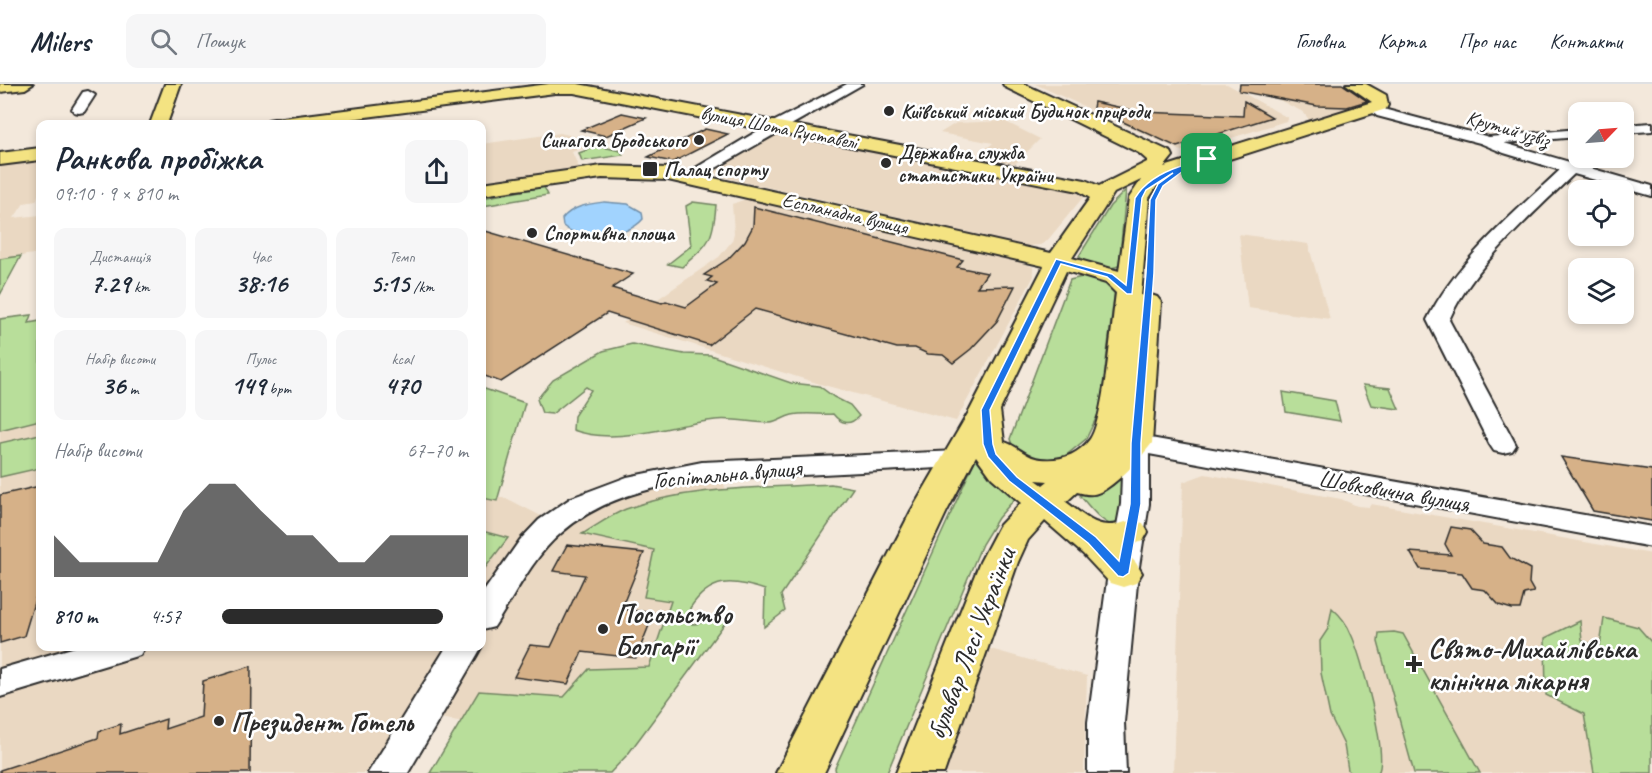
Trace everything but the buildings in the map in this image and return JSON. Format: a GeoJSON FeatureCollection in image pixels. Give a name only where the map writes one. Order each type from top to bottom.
{"type":"FeatureCollection","features":[{"type":"Feature","properties":{"kind":"main road"},"geometry":{"type":"LineString","coordinates":[[0,87],[25,84]]}},
{"type":"Feature","properties":{"kind":"main road"},"geometry":{"type":"LineString","coordinates":[[159,120],[172,84]]}},
{"type":"Feature","properties":{"kind":"main road"},"geometry":{"type":"LineString","coordinates":[[1011,84],[1146,149],[1183,164]]}},
{"type":"Feature","properties":{"kind":"main road"},"geometry":{"type":"LineString","coordinates":[[1029,84],[1171,151],[1183,164]]}},
{"type":"Feature","properties":{"kind":"main road"},"geometry":{"type":"LineString","coordinates":[[1044,502],[1068,494],[1100,476],[1136,443],[1150,273],[1153,200],[1161,185],[1183,164],[1207,159],[1365,111],[1382,102],[1380,98],[1354,84]]}},
{"type":"Feature","properties":{"kind":"main road","name":"вулиця Шота Руставелі"},"geometry":{"type":"LineString","coordinates":[[307,120],[568,88],[1085,186],[1102,196]]}},
{"type":"Feature","properties":{"kind":"main road"},"geometry":{"type":"LineString","coordinates":[[800,773],[929,511],[958,459],[986,421],[1058,261],[1107,189],[1158,162],[1156,157],[1146,149]]}},
{"type":"Feature","properties":{"kind":"main road"},"geometry":{"type":"LineString","coordinates":[[0,159],[36,154]]}},
{"type":"Feature","properties":{"kind":"main road","name":"бульвар Лесі Українки"},"geometry":{"type":"LineString","coordinates":[[920,773],[999,562],[1016,530],[1079,472],[1108,435],[1115,408],[1124,287],[1139,198],[1150,182],[1183,164]]}},
{"type":"Feature","properties":{"kind":"main road","name":"Еспланадна вулиця"},"geometry":{"type":"LineString","coordinates":[[486,188],[602,172],[654,172],[1058,261],[1103,273],[1124,287]]}},
{"type":"Feature","properties":{"kind":"main road"},"geometry":{"type":"LineString","coordinates":[[1046,287],[1061,279],[1080,274],[1099,275],[1124,287]]}},
{"type":"Feature","properties":{"kind":"main road"},"geometry":{"type":"LineString","coordinates":[[986,421],[995,445],[1009,460],[1029,469],[1060,469],[1091,458]]}},
{"type":"Feature","properties":{"kind":"main road"},"geometry":{"type":"LineString","coordinates":[[986,421],[991,454],[1013,479],[1083,532],[1123,573]]}},
{"type":"Feature","properties":{"kind":"main road"},"geometry":{"type":"LineString","coordinates":[[1016,530],[1025,526],[1055,526],[1111,538],[1130,532]]}},
{"type":"Feature","properties":{"kind":"street"},"geometry":{"type":"LineString","coordinates":[[687,178],[776,126],[857,84]]}},
{"type":"Feature","properties":{"kind":"street"},"geometry":{"type":"LineString","coordinates":[[79,109],[88,95]]}},
{"type":"Feature","properties":{"kind":"street","name":"Крутий узвіз"},"geometry":{"type":"LineString","coordinates":[[1365,111],[1485,140],[1568,167]]}},
{"type":"Feature","properties":{"kind":"street"},"geometry":{"type":"LineString","coordinates":[[1634,128],[1652,127]]}},
{"type":"Feature","properties":{"kind":"street"},"geometry":{"type":"LineString","coordinates":[[1485,140],[1568,134]]}},
{"type":"Feature","properties":{"kind":"street"},"geometry":{"type":"LineString","coordinates":[[1503,445],[1438,320],[1440,310],[1469,274],[1571,168]]}},
{"type":"Feature","properties":{"kind":"street","name":"Крутий узвіз"},"geometry":{"type":"LineString","coordinates":[[1571,168],[1652,191]]}},
{"type":"Feature","properties":{"kind":"street"},"geometry":{"type":"LineString","coordinates":[[1107,773],[1106,722],[1123,573],[1135,504],[1136,443],[1115,408]]}},
{"type":"Feature","properties":{"kind":"street","name":"Шовковична вулиця"},"geometry":{"type":"LineString","coordinates":[[1136,443],[1652,537]]}},
{"type":"Feature","properties":{"kind":"street","name":"Госпітальна вулиця"},"geometry":{"type":"LineString","coordinates":[[486,606],[549,527],[581,505],[637,483],[702,471],[958,459]]}},
{"type":"Feature","properties":{"kind":"street"},"geometry":{"type":"LineString","coordinates":[[0,683],[111,651]]}},
{"type":"Feature","properties":{"kind":"street"},"geometry":{"type":"LineString","coordinates":[[387,773],[462,651]]}},
{"type":"Feature","properties":{"kind":"shaded area"},"geometry":{"type":"Polygon","coordinates":[[[1035,84],[1227,84],[1288,118],[1286,121],[1190,151],[1181,151],[1035,84]]]}},
{"type":"Feature","properties":{"kind":"shaded area"},"geometry":{"type":"Polygon","coordinates":[[[1248,84],[1348,84],[1375,101],[1311,122],[1303,112],[1248,84]]]}},
{"type":"Feature","properties":{"kind":"shaded area"},"geometry":{"type":"Polygon","coordinates":[[[1004,121],[1040,139],[1015,164],[976,157],[993,143],[940,133],[956,123],[1004,121]]]}},
{"type":"Feature","properties":{"kind":"shaded area"},"geometry":{"type":"Polygon","coordinates":[[[779,132],[1079,190],[1084,196],[1047,241],[1040,245],[1028,246],[726,178],[715,173],[716,168],[779,132]]]}},
{"type":"Feature","properties":{"kind":"shaded area"},"geometry":{"type":"Polygon","coordinates":[[[560,133],[600,142],[572,152],[580,170],[486,183],[486,143],[560,133]]]}},
{"type":"Feature","properties":{"kind":"shaded area"},"geometry":{"type":"Polygon","coordinates":[[[36,158],[36,201],[24,203],[14,218],[36,215],[36,254],[0,259],[0,162],[36,158]]]}},
{"type":"Feature","properties":{"kind":"shaded area"},"geometry":{"type":"Polygon","coordinates":[[[746,199],[758,199],[1015,260],[1033,267],[1034,276],[956,421],[820,384],[623,323],[719,257],[732,241],[734,233],[732,204],[746,199]]]}},
{"type":"Feature","properties":{"kind":"shaded area"},"geometry":{"type":"Polygon","coordinates":[[[1239,234],[1308,244],[1330,319],[1248,308],[1239,234]]]}},
{"type":"Feature","properties":{"kind":"shaded area"},"geometry":{"type":"Polygon","coordinates":[[[36,405],[36,651],[446,651],[368,773],[0,773],[0,412],[36,405]]]}},
{"type":"Feature","properties":{"kind":"shaded area","name":"Свято-Михайлівська клінічна лікарня"},"geometry":{"type":"Polygon","coordinates":[[[1205,474],[1341,499],[1357,506],[1369,507],[1371,504],[1652,554],[1652,773],[1173,773],[1183,482],[1205,474]]]}},
{"type":"Feature","properties":{"kind":"shaded area"},"geometry":{"type":"Polygon","coordinates":[[[723,476],[725,488],[687,567],[654,660],[591,758],[480,724],[431,717],[478,651],[486,651],[486,622],[493,609],[564,524],[601,502],[662,483],[723,476]]]}},
{"type":"Feature","properties":{"kind":"shaded area"},"geometry":{"type":"Polygon","coordinates":[[[486,493],[510,500],[543,517],[509,557],[486,592],[486,493]]]}},
{"type":"Feature","properties":{"kind":"shaded area"},"geometry":{"type":"Polygon","coordinates":[[[987,648],[1087,676],[1084,773],[944,773],[987,648]]]}},
{"type":"Feature","properties":{"kind":"green space"},"geometry":{"type":"Polygon","coordinates":[[[598,146],[621,151],[623,155],[582,161],[579,153],[598,146]]]}},
{"type":"Feature","properties":{"kind":"green space"},"geometry":{"type":"Polygon","coordinates":[[[544,187],[548,195],[486,205],[486,197],[544,187]]]}},
{"type":"Feature","properties":{"kind":"green space"},"geometry":{"type":"Polygon","coordinates":[[[1126,190],[1119,266],[1103,268],[1087,263],[1079,256],[1110,206],[1126,190]]]}},
{"type":"Feature","properties":{"kind":"green space"},"geometry":{"type":"Polygon","coordinates":[[[693,202],[716,205],[711,235],[704,247],[682,267],[668,264],[691,246],[686,206],[693,202]]]}},
{"type":"Feature","properties":{"kind":"green space"},"geometry":{"type":"Polygon","coordinates":[[[21,256],[0,295],[0,259],[21,256]]]}},
{"type":"Feature","properties":{"kind":"green space"},"geometry":{"type":"Polygon","coordinates":[[[1086,276],[1102,279],[1115,289],[1100,410],[1086,439],[1064,457],[1053,461],[1031,459],[1013,447],[1010,439],[1070,280],[1086,276]]]}},
{"type":"Feature","properties":{"kind":"green space"},"geometry":{"type":"Polygon","coordinates":[[[32,315],[29,323],[36,322],[36,421],[0,430],[0,319],[32,315]]]}},
{"type":"Feature","properties":{"kind":"green space"},"geometry":{"type":"Polygon","coordinates":[[[632,344],[684,354],[710,355],[791,383],[819,386],[850,405],[859,416],[849,422],[839,420],[833,414],[802,414],[770,423],[715,420],[643,433],[607,436],[573,430],[574,416],[591,390],[586,387],[552,414],[542,413],[537,399],[553,380],[603,351],[632,344]]]}},
{"type":"Feature","properties":{"kind":"green space"},"geometry":{"type":"Polygon","coordinates":[[[1363,385],[1390,388],[1399,409],[1371,405],[1363,385]]]}},
{"type":"Feature","properties":{"kind":"green space"},"geometry":{"type":"Polygon","coordinates":[[[486,389],[525,403],[497,501],[486,499],[486,389]]]}},
{"type":"Feature","properties":{"kind":"green space"},"geometry":{"type":"Polygon","coordinates":[[[1283,392],[1335,401],[1340,421],[1286,412],[1283,392]]]}},
{"type":"Feature","properties":{"kind":"green space"},"geometry":{"type":"Polygon","coordinates":[[[36,435],[36,469],[0,477],[0,443],[36,435]]]}},
{"type":"Feature","properties":{"kind":"green space"},"geometry":{"type":"Polygon","coordinates":[[[976,458],[1020,493],[998,518],[982,544],[887,773],[836,773],[835,768],[976,458]]]}},
{"type":"Feature","properties":{"kind":"green space"},"geometry":{"type":"Polygon","coordinates":[[[1111,475],[1125,478],[1118,525],[1107,523],[1080,496],[1111,475]]]}},
{"type":"Feature","properties":{"kind":"green space"},"geometry":{"type":"Polygon","coordinates":[[[831,484],[853,488],[781,595],[785,611],[764,627],[765,590],[742,584],[723,583],[714,586],[698,598],[690,608],[692,624],[723,614],[728,614],[728,619],[628,754],[610,773],[430,773],[479,691],[564,697],[589,669],[649,667],[671,601],[644,597],[654,550],[582,534],[609,517],[651,501],[727,489],[831,484]]]}},
{"type":"Feature","properties":{"kind":"green space"},"geometry":{"type":"Polygon","coordinates":[[[486,532],[508,538],[486,567],[486,532]]]}},
{"type":"Feature","properties":{"kind":"green space"},"geometry":{"type":"Polygon","coordinates":[[[1332,608],[1343,619],[1349,630],[1367,683],[1380,747],[1378,773],[1351,773],[1348,770],[1344,745],[1330,716],[1321,673],[1320,641],[1328,629],[1332,608]]]}},
{"type":"Feature","properties":{"kind":"green space"},"geometry":{"type":"Polygon","coordinates":[[[1604,618],[1638,627],[1652,643],[1652,773],[1594,773],[1584,714],[1546,695],[1545,638],[1580,621],[1582,641],[1600,646],[1604,618]]]}},
{"type":"Feature","properties":{"kind":"green space"},"geometry":{"type":"Polygon","coordinates":[[[1379,633],[1403,634],[1480,773],[1414,773],[1378,642],[1379,633]]]}},
{"type":"Feature","properties":{"kind":"water"},"geometry":{"type":"Polygon","coordinates":[[[604,202],[628,204],[642,212],[643,219],[626,230],[604,236],[581,234],[563,226],[562,219],[576,208],[604,202]]]}},
{"type":"Feature","properties":{"kind":"place","name":"Київський міський Будинок природи"},"geometry":{"type":"Point","coordinates":[889,111]}},
{"type":"Feature","properties":{"kind":"place","name":"Синагога Бродського"},"geometry":{"type":"Point","coordinates":[699,140]}},
{"type":"Feature","properties":{"kind":"place","name":"Державна служба статистики України"},"geometry":{"type":"Point","coordinates":[886,163]}},
{"type":"Feature","properties":{"kind":"place","name":"Палац спорту"},"geometry":{"type":"Point","coordinates":[650,169]}},
{"type":"Feature","properties":{"kind":"place","name":"Спортивна площа"},"geometry":{"type":"Point","coordinates":[532,233]}},
{"type":"Feature","properties":{"kind":"place","name":"Посольство Болгарії"},"geometry":{"type":"Point","coordinates":[603,629]}},
{"type":"Feature","properties":{"kind":"place","name":"Свято-Михайлівська клінічна лікарня"},"geometry":{"type":"Point","coordinates":[1414,664]}},
{"type":"Feature","properties":{"kind":"place","name":"Президент Готель"},"geometry":{"type":"Point","coordinates":[219,721]}},
{"type":"Feature","properties":{"kind":"route"},"geometry":{"type":"LineString","coordinates":[[1207,159],[1183,160],[1184,167],[1161,185],[1153,200],[1150,273],[1136,443],[1135,504],[1123,573],[1092,540],[1013,479],[999,464],[991,454],[988,444],[986,410],[1058,261],[1109,275],[1129,292],[1139,198],[1144,188],[1160,176],[1169,172],[1184,167],[1207,159]]}}]}
